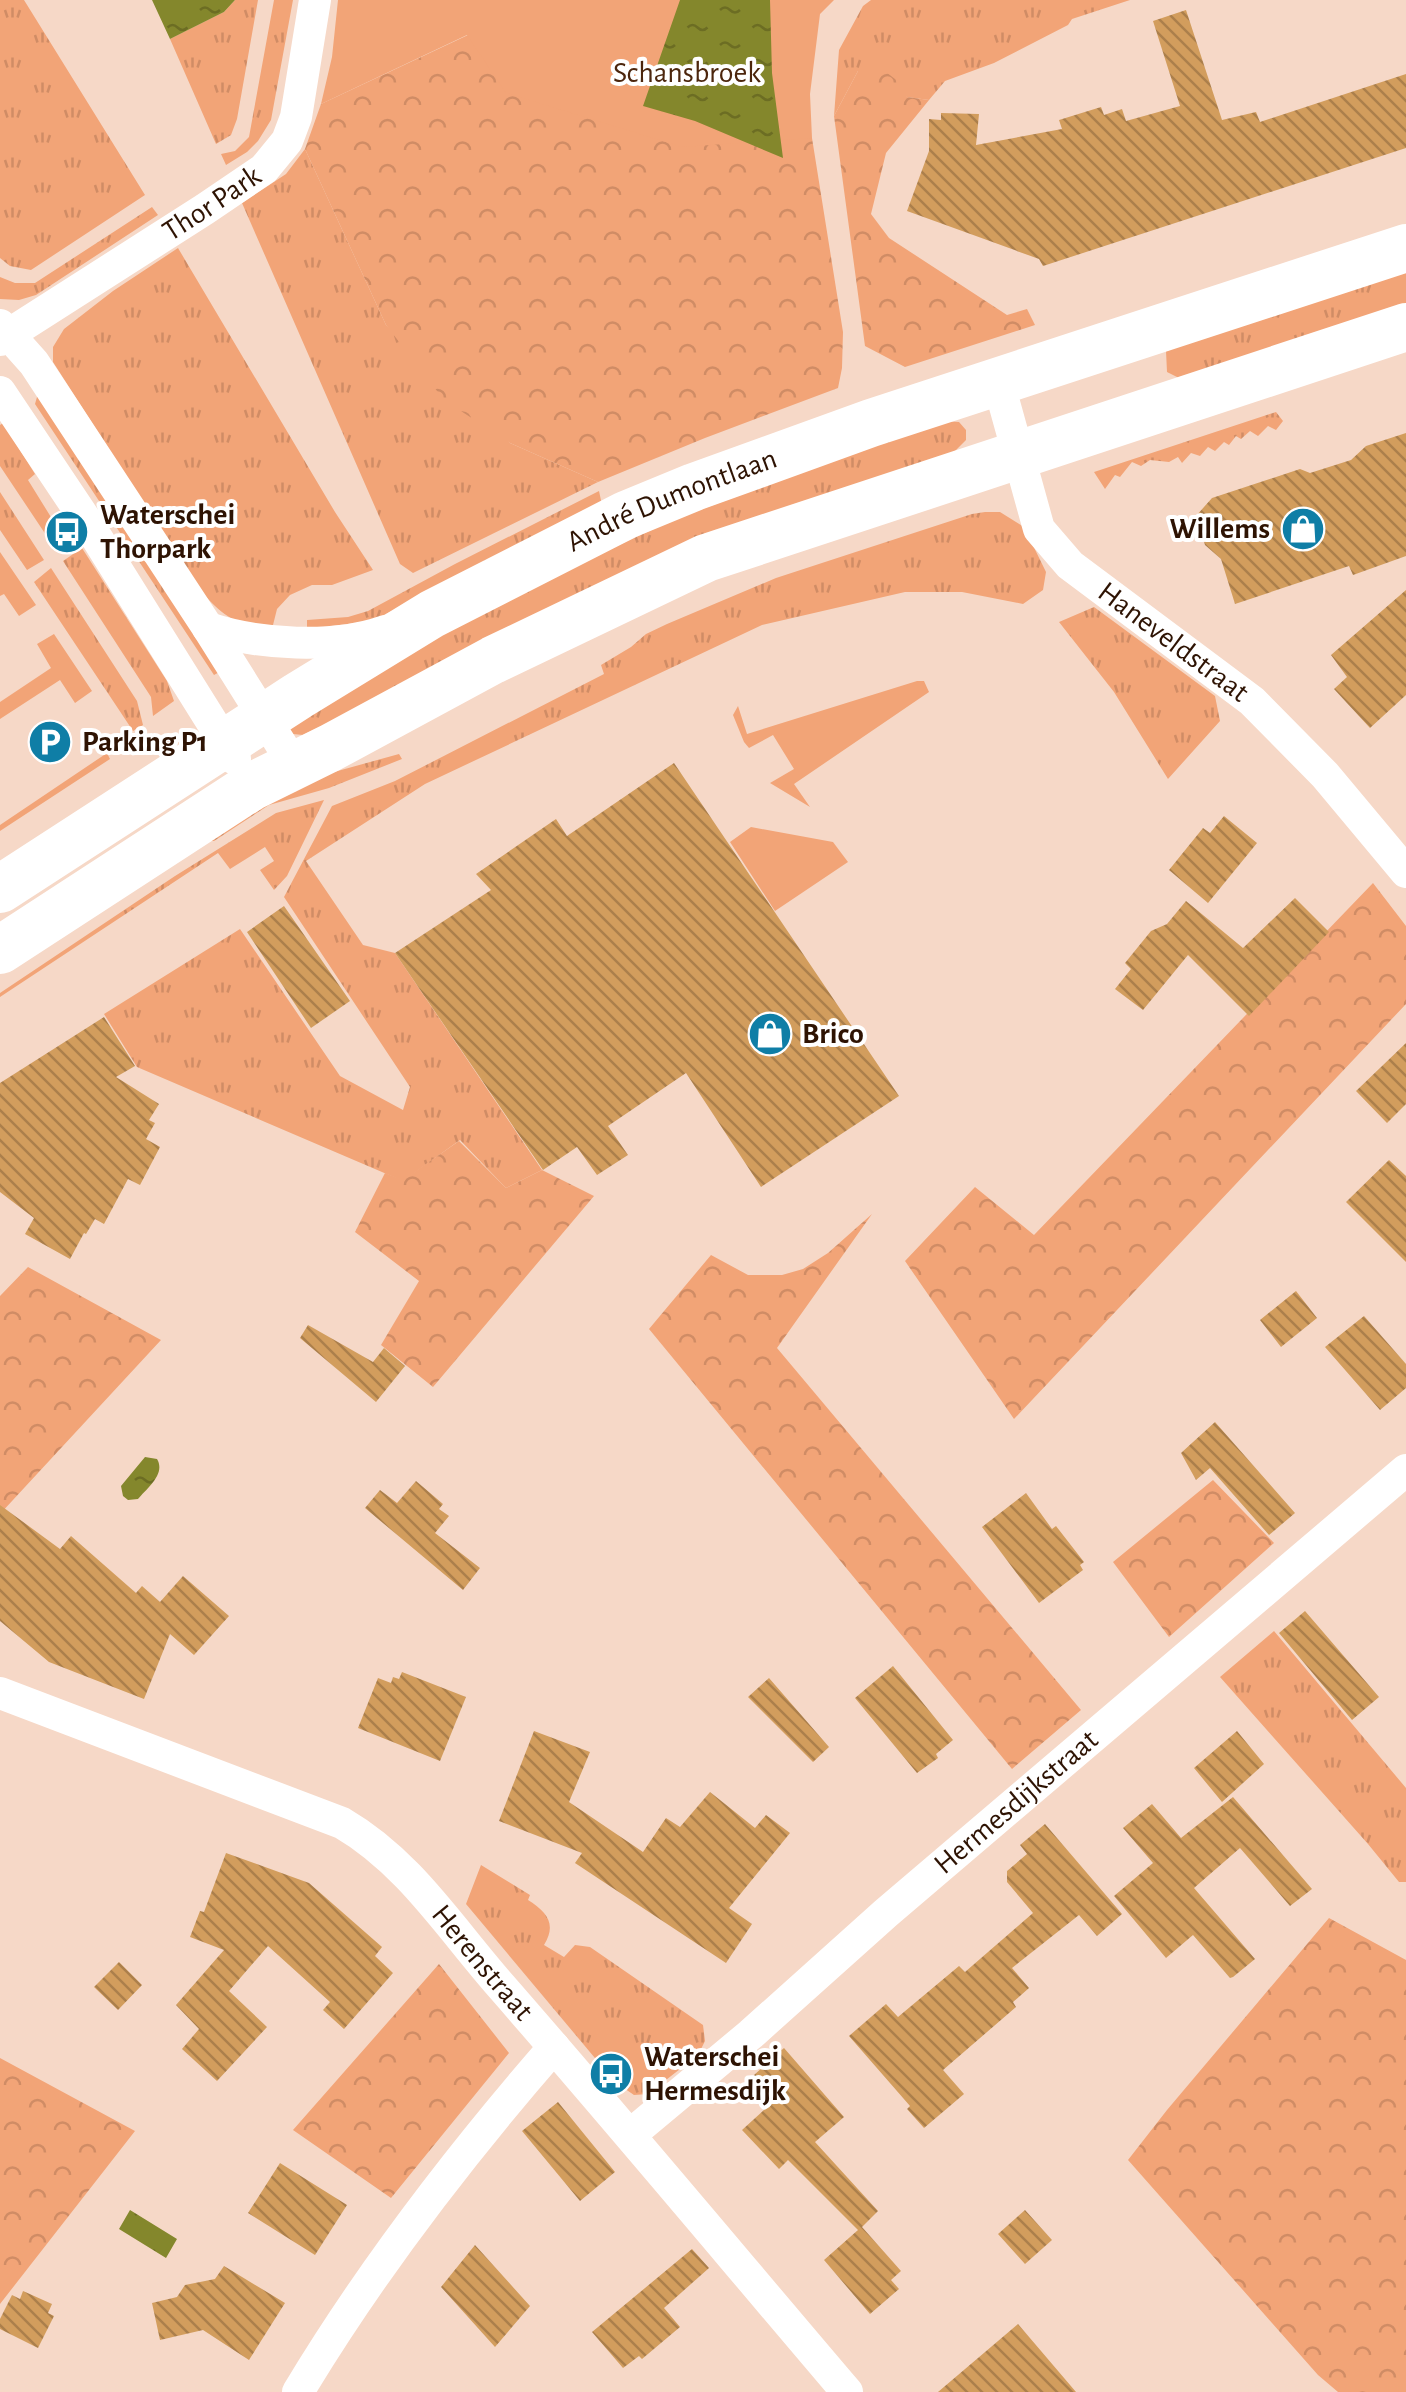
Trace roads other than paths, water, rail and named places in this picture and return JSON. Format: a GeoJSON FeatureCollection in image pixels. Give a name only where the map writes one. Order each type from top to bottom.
{"type":"FeatureCollection","features":[{"type":"Feature","properties":{"kind":"main road","name":"André Dumontlaan"},"geometry":{"type":"LineString","coordinates":[[0,889],[432,614],[626,515],[694,486],[871,423],[1406,248]]}},
{"type":"Feature","properties":{"kind":"main road"},"geometry":{"type":"LineString","coordinates":[[0,950],[251,786],[494,660],[706,558],[1406,327]]}},
{"type":"Feature","properties":{"kind":"street","name":"Thor Park"},"geometry":{"type":"LineString","coordinates":[[3,333],[206,209],[264,169],[288,142],[296,118],[315,0]]}},
{"type":"Feature","properties":{"kind":"street"},"geometry":{"type":"LineString","coordinates":[[3,333],[34,363],[208,628],[245,731],[251,786]]}},
{"type":"Feature","properties":{"kind":"street","name":"Haneveldstraat"},"geometry":{"type":"LineString","coordinates":[[998,381],[1039,529],[1070,565],[1252,701],[1325,775],[1406,872]]}},
{"type":"Feature","properties":{"kind":"street"},"geometry":{"type":"LineString","coordinates":[[0,392],[85,518],[245,731],[294,765]]}},
{"type":"Feature","properties":{"kind":"street"},"geometry":{"type":"LineString","coordinates":[[208,628],[232,636],[282,642],[328,642],[374,635],[432,614]]}},
{"type":"Feature","properties":{"kind":"street","name":"Hermesdijkstraat"},"geometry":{"type":"LineString","coordinates":[[630,2135],[1406,1470]]}},
{"type":"Feature","properties":{"kind":"street","name":"Herenstraat"},"geometry":{"type":"LineString","coordinates":[[0,1693],[342,1822],[366,1837],[426,1893],[848,2392]]}},
{"type":"Feature","properties":{"kind":"street"},"geometry":{"type":"LineString","coordinates":[[298,2392],[410,2224],[554,2047]]}},
{"type":"Feature","properties":{"kind":"water"},"geometry":{"type":"Polygon","coordinates":[[[152,0],[235,0],[224,12],[170,39],[152,0]]]}},
{"type":"Feature","properties":{"kind":"water"},"geometry":{"type":"Polygon","coordinates":[[[680,0],[770,0],[772,73],[783,158],[695,121],[643,106],[680,0]]]}},
{"type":"Feature","properties":{"kind":"water"},"geometry":{"type":"Polygon","coordinates":[[[145,1457],[157,1459],[159,1470],[138,1499],[128,1500],[121,1486],[145,1457]]]}},
{"type":"Feature","properties":{"kind":"water"},"geometry":{"type":"Polygon","coordinates":[[[130,2210],[177,2239],[166,2258],[119,2229],[130,2210]]]}},
{"type":"Feature","properties":{"kind":"place","name":"Willems"},"geometry":{"type":"Point","coordinates":[1303,529]}},
{"type":"Feature","properties":{"kind":"place","name":"Waterschei Thorpark"},"geometry":{"type":"Point","coordinates":[67,532]}},
{"type":"Feature","properties":{"kind":"place","name":"Parking P1"},"geometry":{"type":"Point","coordinates":[50,742]}},
{"type":"Feature","properties":{"kind":"place","name":"Brico"},"geometry":{"type":"Point","coordinates":[770,1034]}},
{"type":"Feature","properties":{"kind":"place","name":"Waterschei Hermesdijk"},"geometry":{"type":"Point","coordinates":[611,2074]}},
{"type":"Feature","properties":{"kind":"park label","name":"Schansbroek"},"geometry":{"type":"Point","coordinates":[687,73]}}]}
